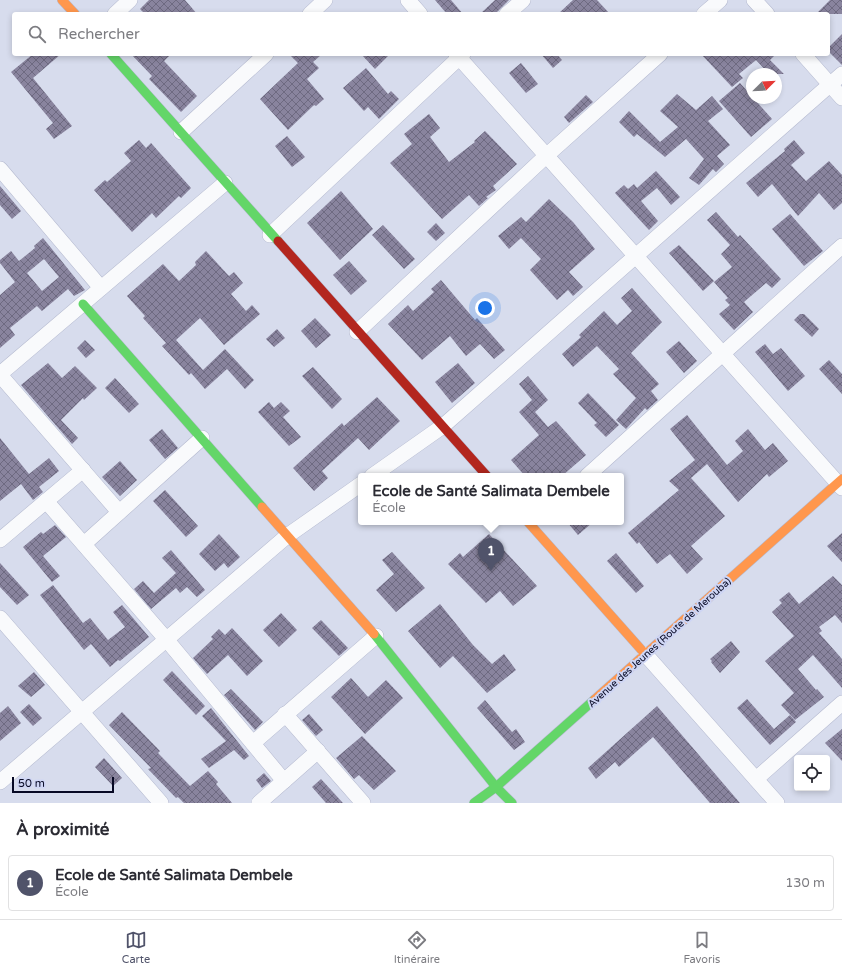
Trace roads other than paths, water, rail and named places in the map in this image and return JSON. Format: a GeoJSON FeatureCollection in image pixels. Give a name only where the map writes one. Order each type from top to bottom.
{"type":"FeatureCollection","features":[{"type":"Feature","properties":{"kind":"street"},"geometry":{"type":"LineString","coordinates":[[62,0],[73,12]]}},
{"type":"Feature","properties":{"kind":"street"},"geometry":{"type":"LineString","coordinates":[[117,12],[130,0]]}},
{"type":"Feature","properties":{"kind":"street"},"geometry":{"type":"LineString","coordinates":[[312,12],[325,0]]}},
{"type":"Feature","properties":{"kind":"street"},"geometry":{"type":"LineString","coordinates":[[408,0],[418,12]]}},
{"type":"Feature","properties":{"kind":"street"},"geometry":{"type":"LineString","coordinates":[[509,12],[523,0]]}},
{"type":"Feature","properties":{"kind":"street"},"geometry":{"type":"LineString","coordinates":[[706,12],[720,0]]}},
{"type":"Feature","properties":{"kind":"street"},"geometry":{"type":"LineString","coordinates":[[754,0],[765,12]]}},
{"type":"Feature","properties":{"kind":"street"},"geometry":{"type":"LineString","coordinates":[[113,56],[270,235],[484,473]]}},
{"type":"Feature","properties":{"kind":"street"},"geometry":{"type":"LineString","coordinates":[[181,132],[264,56]]}},
{"type":"Feature","properties":{"kind":"street"},"geometry":{"type":"LineString","coordinates":[[270,235],[458,56]]}},
{"type":"Feature","properties":{"kind":"street"},"geometry":{"type":"LineString","coordinates":[[460,56],[546,156],[721,353],[840,483]]}},
{"type":"Feature","properties":{"kind":"street"},"geometry":{"type":"LineString","coordinates":[[357,332],[546,156],[658,56]]}},
{"type":"Feature","properties":{"kind":"street"},"geometry":{"type":"LineString","coordinates":[[804,56],[842,98]]}},
{"type":"Feature","properties":{"kind":"street"},"geometry":{"type":"LineString","coordinates":[[376,473],[443,426],[635,255],[842,74]]}},
{"type":"Feature","properties":{"kind":"street"},"geometry":{"type":"LineString","coordinates":[[0,169],[101,288]]}},
{"type":"Feature","properties":{"kind":"street"},"geometry":{"type":"LineString","coordinates":[[119,512],[0,375],[224,183]]}},
{"type":"Feature","properties":{"kind":"street"},"geometry":{"type":"LineString","coordinates":[[590,473],[721,353],[842,246]]}},
{"type":"Feature","properties":{"kind":"street"},"geometry":{"type":"LineString","coordinates":[[83,304],[376,636],[496,787],[512,803]]}},
{"type":"Feature","properties":{"kind":"street"},"geometry":{"type":"LineString","coordinates":[[84,544],[202,438]]}},
{"type":"Feature","properties":{"kind":"street"},"geometry":{"type":"LineString","coordinates":[[0,540],[83,470]]}},
{"type":"Feature","properties":{"kind":"street","name":"Avenue des Jeunes (Route de Merouba)"},"geometry":{"type":"LineString","coordinates":[[474,803],[496,787],[840,483]]}},
{"type":"Feature","properties":{"kind":"street"},"geometry":{"type":"LineString","coordinates":[[0,782],[287,536],[358,486]]}},
{"type":"Feature","properties":{"kind":"street"},"geometry":{"type":"LineString","coordinates":[[46,501],[166,639],[284,781]]}},
{"type":"Feature","properties":{"kind":"street"},"geometry":{"type":"LineString","coordinates":[[533,525],[777,803]]}},
{"type":"Feature","properties":{"kind":"street"},"geometry":{"type":"LineString","coordinates":[[0,618],[161,803]]}},
{"type":"Feature","properties":{"kind":"street"},"geometry":{"type":"LineString","coordinates":[[253,742],[376,636]]}},
{"type":"Feature","properties":{"kind":"street"},"geometry":{"type":"LineString","coordinates":[[756,779],[842,703]]}},
{"type":"Feature","properties":{"kind":"street"},"geometry":{"type":"LineString","coordinates":[[285,714],[363,803]]}},
{"type":"Feature","properties":{"kind":"street"},"geometry":{"type":"LineString","coordinates":[[259,803],[318,751]]}},
{"type":"Feature","properties":{"kind":"place","name":"Ecole de Santé Salimata Dembele"},"geometry":{"type":"Point","coordinates":[491,571]}}]}
